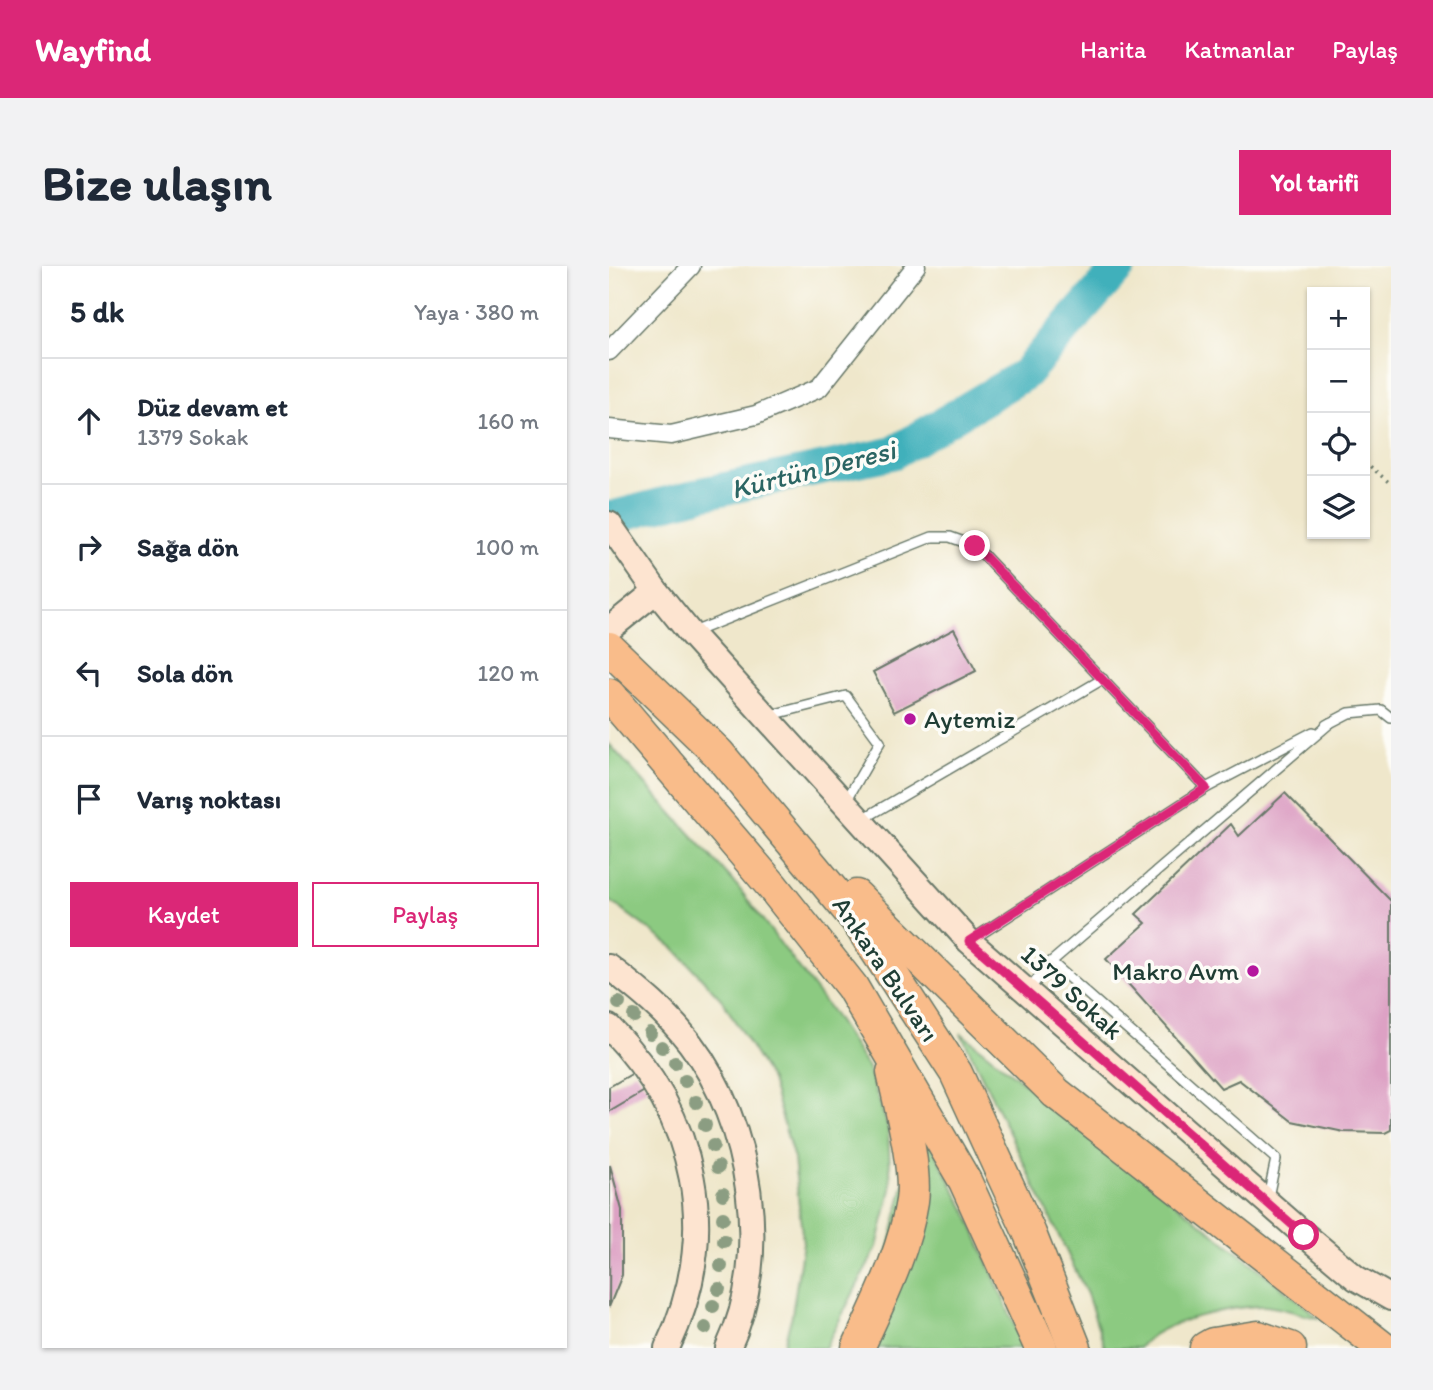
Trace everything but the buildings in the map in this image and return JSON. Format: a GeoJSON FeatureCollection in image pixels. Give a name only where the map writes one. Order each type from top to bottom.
{"type":"FeatureCollection","features":[{"type":"Feature","properties":{"kind":"highway","name":"Ankara Bulvarı"},"geometry":{"type":"LineString","coordinates":[[609,648],[718,753],[856,919],[955,1073],[1030,1234],[1075,1348]]}},
{"type":"Feature","properties":{"kind":"highway","name":"Ankara Bulvarı"},"geometry":{"type":"LineString","coordinates":[[609,695],[642,730],[844,977],[888,1047],[965,1181],[1041,1348]]}},
{"type":"Feature","properties":{"kind":"highway"},"geometry":{"type":"LineString","coordinates":[[796,847],[864,903],[1056,1093],[1383,1348]]}},
{"type":"Feature","properties":{"kind":"highway"},"geometry":{"type":"LineString","coordinates":[[857,1348],[891,1275],[912,1199],[909,1160],[888,1047]]}},
{"type":"Feature","properties":{"kind":"highway"},"geometry":{"type":"LineString","coordinates":[[1206,1348],[1213,1344],[1258,1337],[1290,1348]]}},
{"type":"Feature","properties":{"kind":"street"},"geometry":{"type":"LineString","coordinates":[[609,351],[691,266]]}},
{"type":"Feature","properties":{"kind":"street"},"geometry":{"type":"LineString","coordinates":[[609,429],[671,435],[756,415],[819,388],[916,266]]}},
{"type":"Feature","properties":{"kind":"street","name":"1379 Sokak"},"geometry":{"type":"LineString","coordinates":[[609,524],[690,633],[969,941],[1266,1202],[1356,1278],[1391,1298]]}},
{"type":"Feature","properties":{"kind":"street"},"geometry":{"type":"LineString","coordinates":[[609,629],[654,588]]}},
{"type":"Feature","properties":{"kind":"street"},"geometry":{"type":"LineString","coordinates":[[609,967],[649,997],[691,1044],[723,1098],[744,1158],[751,1220],[747,1283],[728,1348]]}},
{"type":"Feature","properties":{"kind":"street"},"geometry":{"type":"LineString","coordinates":[[609,1027],[638,1057],[668,1103],[687,1155],[696,1209],[694,1265],[681,1318],[667,1348]]}},
{"type":"Feature","properties":{"kind":"lane"},"geometry":{"type":"LineString","coordinates":[[690,633],[932,537],[950,537],[975,546],[1206,788]]}},
{"type":"Feature","properties":{"kind":"lane"},"geometry":{"type":"LineString","coordinates":[[851,813],[1103,679]]}},
{"type":"Feature","properties":{"kind":"lane"},"geometry":{"type":"LineString","coordinates":[[765,717],[846,696],[880,742],[851,813]]}},
{"type":"Feature","properties":{"kind":"lane"},"geometry":{"type":"LineString","coordinates":[[969,941],[1206,788],[1349,713],[1381,710],[1391,719]]}},
{"type":"Feature","properties":{"kind":"lane"},"geometry":{"type":"LineString","coordinates":[[1027,992],[1051,962],[1330,723]]}},
{"type":"Feature","properties":{"kind":"lane"},"geometry":{"type":"LineString","coordinates":[[1051,962],[1276,1159],[1266,1202]]}},
{"type":"Feature","properties":{"kind":"path"},"geometry":{"type":"LineString","coordinates":[[1370,465],[1391,484]]}},
{"type":"Feature","properties":{"kind":"green space"},"geometry":{"type":"Polygon","coordinates":[[[609,744],[735,883],[829,1008],[868,1068],[888,1128],[891,1190],[877,1247],[825,1348],[783,1348],[792,1315],[803,1243],[794,1159],[771,1080],[722,1000],[674,948],[609,900],[609,744]]]}},
{"type":"Feature","properties":{"kind":"green space"},"geometry":{"type":"Polygon","coordinates":[[[961,1033],[1318,1318],[1265,1306],[1234,1308],[1178,1323],[1162,1330],[1139,1348],[1105,1348],[1087,1294],[961,1033]]]}},
{"type":"Feature","properties":{"kind":"green space"},"geometry":{"type":"Polygon","coordinates":[[[919,1122],[966,1211],[1024,1348],[865,1348],[919,1122]]]}},
{"type":"Feature","properties":{"kind":"waterway","name":"Kürtün Deresi"},"geometry":{"type":"LineString","coordinates":[[609,518],[704,493],[893,453],[1025,374],[1120,266]]}},
{"type":"Feature","properties":{"kind":"place","name":"Aytemiz"},"geometry":{"type":"Point","coordinates":[910,719]}},
{"type":"Feature","properties":{"kind":"place","name":"Makro Avm"},"geometry":{"type":"Point","coordinates":[1253,971]}},
{"type":"Feature","properties":{"kind":"route"},"geometry":{"type":"LineString","coordinates":[[975,546],[1206,788],[969,941],[1304,1235]]}}]}
